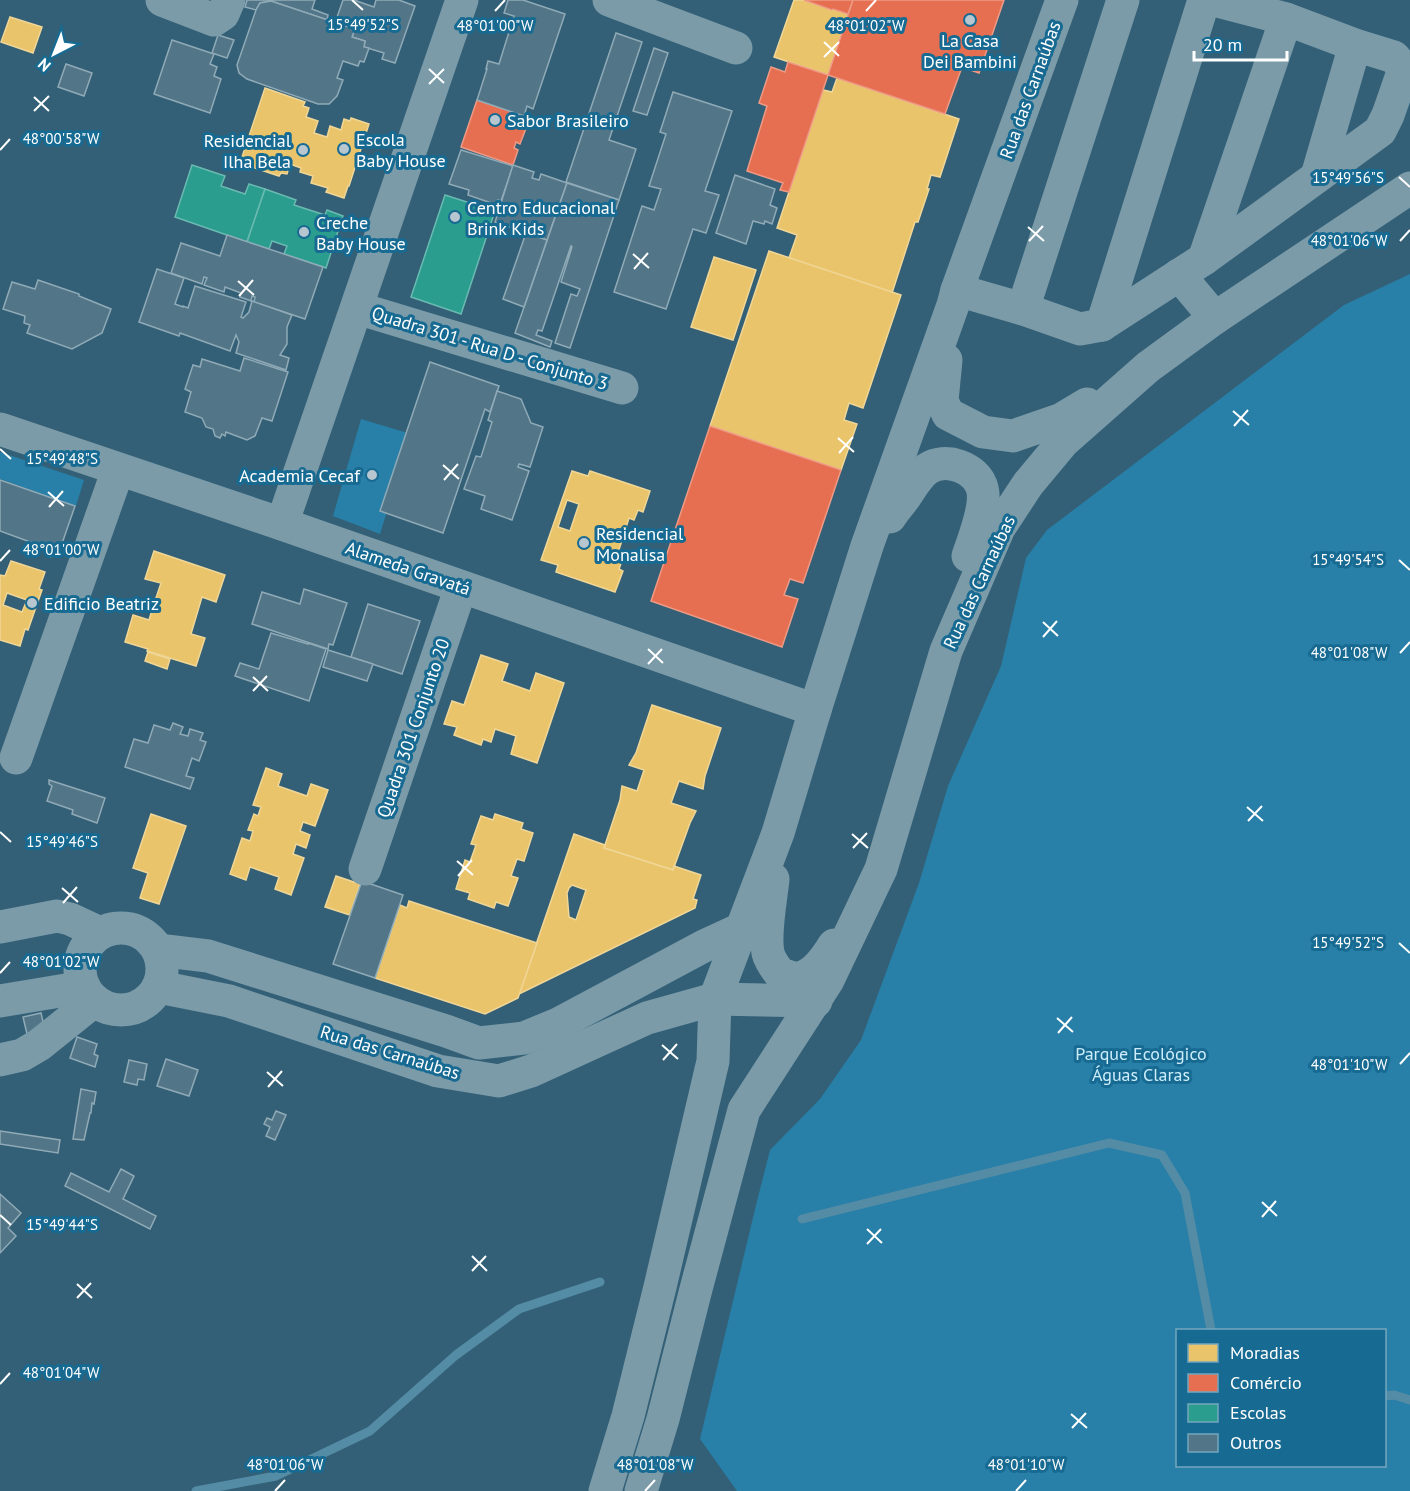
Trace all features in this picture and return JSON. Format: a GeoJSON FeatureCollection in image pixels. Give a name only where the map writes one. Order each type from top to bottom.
{"type":"FeatureCollection","features":[{"type":"Feature","properties":{"kind":"street"},"geometry":{"type":"LineString","coordinates":[[162,0],[214,21],[223,14],[229,0]]}},
{"type":"Feature","properties":{"kind":"street"},"geometry":{"type":"LineString","coordinates":[[282,524],[462,0]]}},
{"type":"Feature","properties":{"kind":"street"},"geometry":{"type":"LineString","coordinates":[[609,0],[736,48]]}},
{"type":"Feature","properties":{"kind":"street","name":"Rua das Carnaúbas"},"geometry":{"type":"LineString","coordinates":[[159,987],[230,1001],[438,1071],[499,1081],[531,1071],[647,1018],[716,999],[778,833],[867,546],[1062,0]]}},
{"type":"Feature","properties":{"kind":"street"},"geometry":{"type":"LineString","coordinates":[[1023,309],[1123,0]]}},
{"type":"Feature","properties":{"kind":"street"},"geometry":{"type":"LineString","coordinates":[[1102,325],[1204,0]]}},
{"type":"Feature","properties":{"kind":"street"},"geometry":{"type":"LineString","coordinates":[[1148,367],[1062,419],[1013,436],[983,432],[948,414],[942,401],[955,297],[1023,309],[1080,329],[1102,325],[1192,267],[1380,131],[1404,69],[1394,57],[1286,19],[1214,0]]}},
{"type":"Feature","properties":{"kind":"street"},"geometry":{"type":"LineString","coordinates":[[1215,318],[1192,267],[1286,19]]}},
{"type":"Feature","properties":{"kind":"street"},"geometry":{"type":"LineString","coordinates":[[1317,176],[1355,45]]}},
{"type":"Feature","properties":{"kind":"street","name":"Rua das Carnaúbas"},"geometry":{"type":"LineString","coordinates":[[641,1491],[663,1419],[744,1110],[828,980],[881,869],[946,651],[999,528],[1028,484],[1063,442],[1148,367],[1215,318],[1410,188]]}},
{"type":"Feature","properties":{"kind":"street","name":"Quadra 301 - Rua D - Conjunto 3"},"geometry":{"type":"LineString","coordinates":[[357,308],[622,388]]}},
{"type":"Feature","properties":{"kind":"street","name":"Alameda Gravatá"},"geometry":{"type":"LineString","coordinates":[[0,429],[282,524],[815,710]]}},
{"type":"Feature","properties":{"kind":"street"},"geometry":{"type":"LineString","coordinates":[[867,546],[915,480],[929,468],[943,463],[956,465],[969,471],[981,483],[983,495],[981,515],[954,600],[946,651]]}},
{"type":"Feature","properties":{"kind":"street"},"geometry":{"type":"LineString","coordinates":[[16,758],[118,470]]}},
{"type":"Feature","properties":{"kind":"street","name":"Quadra 301 Conjunto 20"},"geometry":{"type":"LineString","coordinates":[[365,869],[461,587]]}},
{"type":"Feature","properties":{"kind":"street"},"geometry":{"type":"LineString","coordinates":[[778,833],[767,933],[768,952],[772,964],[780,974],[797,978],[811,973],[826,958],[881,869]]}},
{"type":"Feature","properties":{"kind":"street"},"geometry":{"type":"LineString","coordinates":[[0,927],[57,916],[70,919],[100,933]]}},
{"type":"Feature","properties":{"kind":"street"},"geometry":{"type":"LineString","coordinates":[[116,927],[133,929],[148,936],[159,950],[164,969],[159,987],[150,999],[137,1008],[123,1011],[108,1008],[89,994],[80,975],[80,960],[87,944],[100,933],[116,927]]}},
{"type":"Feature","properties":{"kind":"street","name":"Rua das Carnaúbas"},"geometry":{"type":"LineString","coordinates":[[159,950],[208,956],[446,1030],[479,1043],[524,1038],[558,1024],[741,928]]}},
{"type":"Feature","properties":{"kind":"street"},"geometry":{"type":"LineString","coordinates":[[0,1002],[89,994]]}},
{"type":"Feature","properties":{"kind":"street"},"geometry":{"type":"LineString","coordinates":[[0,1060],[22,1055],[39,1045],[89,994]]}},
{"type":"Feature","properties":{"kind":"street"},"geometry":{"type":"LineString","coordinates":[[605,1491],[628,1416],[713,1061],[716,999],[816,1001]]}},
{"type":"Feature","properties":{"kind":"green space","name":"Parque Ecológico Águas Claras"},"geometry":{"type":"Polygon","coordinates":[[[1410,274],[1410,1491],[737,1491],[700,1439],[770,1150],[820,1099],[861,1040],[919,883],[948,786],[1001,666],[1026,558],[1047,530],[1344,305],[1410,274]]]}},
{"type":"Feature","properties":{"kind":"green space","name":"Academia Cecaf"},"geometry":{"type":"Polygon","coordinates":[[[361,419],[411,434],[380,534],[333,516],[361,419]]]}},
{"type":"Feature","properties":{"kind":"green space"},"geometry":{"type":"Polygon","coordinates":[[[0,452],[84,480],[76,506],[0,479],[0,452]]]}},
{"type":"Feature","properties":{"kind":"building: Moradias"},"geometry":{"type":"Polygon","coordinates":[[[794,0],[804,0],[848,14],[828,75],[774,57],[794,0]]]}},
{"type":"Feature","properties":{"kind":"building: Moradias"},"geometry":{"type":"Polygon","coordinates":[[[10,17],[42,27],[33,53],[1,42],[10,17]]]}},
{"type":"Feature","properties":{"kind":"building: Moradias"},"geometry":{"type":"Polygon","coordinates":[[[837,78],[959,119],[940,177],[931,175],[927,189],[929,189],[918,222],[915,222],[892,293],[789,258],[797,235],[777,228],[823,90],[832,92],[837,78]]]}},
{"type":"Feature","properties":{"kind":"building: Moradias","name":"Residencial Ilha Bela"},"geometry":{"type":"Polygon","coordinates":[[[265,88],[305,102],[303,106],[309,108],[306,117],[318,121],[314,133],[327,137],[330,126],[341,130],[344,119],[350,121],[351,118],[369,124],[344,198],[326,192],[328,188],[311,183],[313,176],[300,172],[301,168],[290,164],[287,174],[281,173],[279,176],[240,163],[265,88]]]}},
{"type":"Feature","properties":{"kind":"building: Moradias"},"geometry":{"type":"Polygon","coordinates":[[[769,251],[901,295],[863,408],[849,403],[844,420],[857,424],[841,470],[710,426],[769,251]]]}},
{"type":"Feature","properties":{"kind":"building: Moradias"},"geometry":{"type":"Polygon","coordinates":[[[714,257],[756,270],[733,340],[691,327],[714,257]]]}},
{"type":"Feature","properties":{"kind":"building: Moradias","name":"Residencial Monalisa"},"geometry":{"type":"Polygon","coordinates":[[[572,471],[588,476],[590,471],[650,491],[643,512],[638,510],[634,520],[629,518],[617,556],[623,558],[619,569],[623,571],[615,592],[556,572],[558,565],[541,560],[572,471]],[[567,500],[558,527],[570,531],[579,504],[567,500]]]}},
{"type":"Feature","properties":{"kind":"building: Moradias"},"geometry":{"type":"Polygon","coordinates":[[[154,551],[225,575],[216,602],[202,597],[191,634],[205,638],[196,666],[125,642],[133,615],[149,620],[161,583],[145,579],[154,551]]]}},
{"type":"Feature","properties":{"kind":"building: Moradias","name":"Edificio Beatriz"},"geometry":{"type":"Polygon","coordinates":[[[11,561],[45,572],[39,589],[42,590],[20,646],[0,640],[0,575],[5,576],[11,561]],[[7,593],[3,605],[22,612],[27,600],[7,593]]]}},
{"type":"Feature","properties":{"kind":"building: Moradias"},"geometry":{"type":"Polygon","coordinates":[[[148,652],[170,659],[167,669],[145,661],[148,652]]]}},
{"type":"Feature","properties":{"kind":"building: Moradias"},"geometry":{"type":"Polygon","coordinates":[[[481,655],[508,664],[502,681],[530,691],[536,673],[564,683],[537,763],[511,754],[516,736],[495,729],[491,742],[483,739],[481,745],[454,735],[457,727],[444,724],[452,701],[464,705],[481,655]]]}},
{"type":"Feature","properties":{"kind":"building: Moradias"},"geometry":{"type":"Polygon","coordinates":[[[652,705],[721,728],[703,789],[679,781],[671,803],[696,811],[673,870],[604,848],[620,800],[622,786],[637,791],[644,770],[629,765],[636,753],[652,705]]]}},
{"type":"Feature","properties":{"kind":"building: Moradias"},"geometry":{"type":"Polygon","coordinates":[[[266,768],[282,774],[278,786],[307,796],[311,784],[328,790],[315,826],[303,822],[300,831],[310,835],[306,848],[296,844],[293,854],[304,858],[291,895],[275,889],[279,877],[250,867],[246,880],[230,874],[242,838],[250,841],[253,831],[248,830],[254,814],[258,816],[261,807],[253,805],[266,768]]]}},
{"type":"Feature","properties":{"kind":"building: Moradias"},"geometry":{"type":"Polygon","coordinates":[[[151,814],[186,826],[159,904],[140,898],[148,873],[133,868],[151,814]]]}},
{"type":"Feature","properties":{"kind":"building: Moradias"},"geometry":{"type":"Polygon","coordinates":[[[495,814],[523,823],[521,829],[533,833],[524,861],[517,859],[511,876],[518,878],[508,906],[496,902],[494,908],[468,899],[470,893],[456,889],[465,860],[470,862],[476,845],[471,844],[481,816],[493,820],[495,814]]]}},
{"type":"Feature","properties":{"kind":"building: Moradias"},"geometry":{"type":"Polygon","coordinates":[[[574,834],[605,845],[604,848],[673,870],[674,866],[701,875],[693,899],[697,900],[695,908],[519,994],[574,834]],[[572,885],[569,888],[567,893],[569,917],[576,920],[586,890],[572,885]]]}},
{"type":"Feature","properties":{"kind":"building: Moradias"},"geometry":{"type":"Polygon","coordinates":[[[336,876],[360,884],[350,915],[325,907],[336,876]]]}},
{"type":"Feature","properties":{"kind":"building: Moradias"},"geometry":{"type":"Polygon","coordinates":[[[409,901],[537,943],[518,998],[485,1014],[375,978],[400,905],[407,908],[409,901]]]}},
{"type":"Feature","properties":{"kind":"building: Comércio"},"geometry":{"type":"Polygon","coordinates":[[[804,0],[853,0],[848,14],[804,0]]]}},
{"type":"Feature","properties":{"kind":"building: Comércio"},"geometry":{"type":"Polygon","coordinates":[[[853,0],[1004,0],[979,73],[962,67],[945,114],[828,75],[853,0]]]}},
{"type":"Feature","properties":{"kind":"building: Comércio"},"geometry":{"type":"Polygon","coordinates":[[[788,62],[828,75],[789,192],[780,190],[783,183],[747,171],[767,106],[759,103],[771,67],[785,72],[788,62]]]}},
{"type":"Feature","properties":{"kind":"building: Comércio"},"geometry":{"type":"Polygon","coordinates":[[[477,100],[530,118],[520,144],[516,142],[514,148],[518,150],[513,165],[461,147],[477,100]]]}},
{"type":"Feature","properties":{"kind":"building: Comércio"},"geometry":{"type":"Polygon","coordinates":[[[710,426],[841,470],[803,583],[790,579],[784,595],[798,599],[782,647],[651,601],[710,426]]]}},
{"type":"Feature","properties":{"kind":"building: Escolas"},"geometry":{"type":"Polygon","coordinates":[[[192,165],[225,176],[221,186],[245,194],[249,184],[265,189],[247,242],[175,217],[192,165]]]}},
{"type":"Feature","properties":{"kind":"building: Escolas","name":"Creche Baby House"},"geometry":{"type":"Polygon","coordinates":[[[265,189],[296,200],[294,205],[325,215],[327,210],[343,216],[326,268],[284,254],[287,246],[272,241],[269,249],[247,242],[265,189]]]}},
{"type":"Feature","properties":{"kind":"building: Escolas"},"geometry":{"type":"Polygon","coordinates":[[[445,195],[495,211],[461,314],[411,297],[445,195]]]}},
{"type":"Feature","properties":{"kind":"building: Outros"},"geometry":{"type":"Polygon","coordinates":[[[247,0],[315,0],[312,9],[328,15],[327,20],[271,1],[260,3],[256,10],[245,7],[247,0]]]}},
{"type":"Feature","properties":{"kind":"building: Outros"},"geometry":{"type":"Polygon","coordinates":[[[343,0],[354,0],[374,7],[376,0],[399,0],[415,6],[395,63],[382,59],[384,53],[364,47],[365,41],[352,37],[355,29],[335,23],[343,0]]]}},
{"type":"Feature","properties":{"kind":"building: Outros"},"geometry":{"type":"Polygon","coordinates":[[[508,0],[523,0],[565,14],[533,109],[527,106],[524,116],[477,100],[488,61],[499,64],[514,16],[504,13],[508,0]]]}},
{"type":"Feature","properties":{"kind":"building: Outros"},"geometry":{"type":"Polygon","coordinates":[[[271,1],[355,29],[352,37],[365,41],[364,47],[369,48],[364,62],[360,61],[358,66],[343,61],[337,78],[343,80],[337,96],[329,104],[318,104],[247,79],[239,73],[237,65],[256,10],[260,3],[271,1]]]}},
{"type":"Feature","properties":{"kind":"building: Outros"},"geometry":{"type":"Polygon","coordinates":[[[616,33],[642,42],[609,140],[636,149],[619,200],[566,182],[616,33]]]}},
{"type":"Feature","properties":{"kind":"building: Outros"},"geometry":{"type":"Polygon","coordinates":[[[218,35],[234,40],[227,58],[212,53],[218,35]]]}},
{"type":"Feature","properties":{"kind":"building: Outros"},"geometry":{"type":"Polygon","coordinates":[[[172,40],[214,54],[210,64],[217,67],[214,76],[221,79],[210,113],[154,94],[172,40]]]}},
{"type":"Feature","properties":{"kind":"building: Outros"},"geometry":{"type":"Polygon","coordinates":[[[654,48],[668,53],[647,115],[633,111],[654,48]]]}},
{"type":"Feature","properties":{"kind":"building: Outros"},"geometry":{"type":"Polygon","coordinates":[[[66,64],[92,73],[84,96],[58,87],[66,64]]]}},
{"type":"Feature","properties":{"kind":"building: Outros"},"geometry":{"type":"Polygon","coordinates":[[[673,92],[732,111],[705,191],[719,195],[706,233],[693,229],[666,309],[614,292],[642,206],[654,210],[661,189],[649,186],[666,134],[660,132],[673,92]]]}},
{"type":"Feature","properties":{"kind":"building: Outros"},"geometry":{"type":"Polygon","coordinates":[[[461,150],[513,166],[501,201],[498,200],[497,205],[468,195],[469,190],[449,184],[461,150]]]}},
{"type":"Feature","properties":{"kind":"building: Outros"},"geometry":{"type":"Polygon","coordinates":[[[513,165],[534,172],[532,178],[539,180],[541,174],[567,183],[547,240],[495,222],[513,165]]]}},
{"type":"Feature","properties":{"kind":"building: Outros"},"geometry":{"type":"Polygon","coordinates":[[[735,175],[775,189],[770,205],[777,208],[772,224],[765,221],[764,224],[753,221],[746,244],[716,233],[735,175]]]}},
{"type":"Feature","properties":{"kind":"building: Outros"},"geometry":{"type":"Polygon","coordinates":[[[567,183],[619,200],[570,348],[555,343],[571,294],[577,296],[580,289],[561,282],[571,246],[542,331],[538,330],[536,335],[552,341],[550,347],[515,333],[567,183]]]}},
{"type":"Feature","properties":{"kind":"building: Outros"},"geometry":{"type":"Polygon","coordinates":[[[526,233],[547,240],[524,307],[503,299],[526,233]]]}},
{"type":"Feature","properties":{"kind":"building: Outros"},"geometry":{"type":"Polygon","coordinates":[[[227,235],[323,267],[305,319],[254,302],[255,297],[252,296],[251,301],[240,297],[241,293],[225,287],[224,292],[204,285],[207,278],[204,277],[202,284],[171,273],[181,243],[220,256],[227,235]]]}},
{"type":"Feature","properties":{"kind":"building: Outros"},"geometry":{"type":"Polygon","coordinates":[[[157,269],[184,278],[175,304],[183,307],[188,308],[195,286],[246,302],[241,317],[243,318],[249,312],[252,301],[292,315],[287,327],[287,344],[280,355],[289,358],[286,370],[236,353],[239,342],[236,335],[230,351],[180,333],[179,336],[139,322],[157,269]]]}},
{"type":"Feature","properties":{"kind":"building: Outros"},"geometry":{"type":"Polygon","coordinates":[[[38,280],[79,294],[79,296],[111,309],[102,333],[72,349],[27,333],[30,325],[24,323],[25,316],[3,309],[12,282],[35,289],[38,280]]]}},
{"type":"Feature","properties":{"kind":"building: Outros"},"geometry":{"type":"Polygon","coordinates":[[[244,358],[288,372],[272,421],[262,418],[255,436],[247,440],[226,432],[225,436],[222,434],[220,438],[215,436],[213,429],[206,427],[202,418],[185,412],[191,392],[185,389],[193,365],[200,367],[202,359],[240,371],[244,358]]]}},
{"type":"Feature","properties":{"kind":"building: Outros"},"geometry":{"type":"Polygon","coordinates":[[[430,362],[499,386],[490,412],[485,409],[443,533],[380,511],[430,362]]]}},
{"type":"Feature","properties":{"kind":"building: Outros"},"geometry":{"type":"Polygon","coordinates":[[[497,391],[521,399],[531,423],[543,427],[530,467],[519,464],[518,467],[529,471],[512,520],[481,509],[485,496],[464,489],[476,456],[481,457],[492,422],[488,420],[497,391]]]}},
{"type":"Feature","properties":{"kind":"building: Outros"},"geometry":{"type":"Polygon","coordinates":[[[0,480],[75,506],[58,555],[50,557],[52,550],[0,531],[0,480]]]}},
{"type":"Feature","properties":{"kind":"building: Outros"},"geometry":{"type":"Polygon","coordinates":[[[304,589],[347,603],[333,645],[329,644],[328,649],[252,624],[262,592],[300,604],[304,589]]]}},
{"type":"Feature","properties":{"kind":"building: Outros"},"geometry":{"type":"Polygon","coordinates":[[[368,604],[420,621],[402,674],[351,657],[368,604]]]}},
{"type":"Feature","properties":{"kind":"building: Outros"},"geometry":{"type":"Polygon","coordinates":[[[271,633],[326,649],[309,701],[235,676],[240,663],[259,669],[271,633]]]}},
{"type":"Feature","properties":{"kind":"building: Outros"},"geometry":{"type":"Polygon","coordinates":[[[328,650],[373,664],[367,681],[323,667],[328,650]]]}},
{"type":"Feature","properties":{"kind":"building: Outros"},"geometry":{"type":"Polygon","coordinates":[[[173,723],[183,727],[180,734],[188,736],[190,729],[203,733],[200,740],[206,742],[199,761],[192,758],[186,776],[194,778],[190,789],[125,767],[134,739],[148,743],[154,725],[170,730],[173,723]]]}},
{"type":"Feature","properties":{"kind":"building: Outros"},"geometry":{"type":"Polygon","coordinates":[[[49,780],[105,798],[97,823],[72,814],[73,810],[47,801],[52,786],[49,780]]]}},
{"type":"Feature","properties":{"kind":"building: Outros"},"geometry":{"type":"Polygon","coordinates":[[[362,881],[403,895],[375,978],[333,964],[362,881]]]}},
{"type":"Feature","properties":{"kind":"building: Outros"},"geometry":{"type":"Polygon","coordinates":[[[41,1013],[49,1047],[31,1051],[23,1017],[41,1013]]]}},
{"type":"Feature","properties":{"kind":"building: Outros"},"geometry":{"type":"Polygon","coordinates":[[[77,1037],[97,1044],[94,1054],[98,1056],[95,1067],[70,1058],[77,1037]]]}},
{"type":"Feature","properties":{"kind":"building: Outros"},"geometry":{"type":"Polygon","coordinates":[[[166,1059],[198,1070],[189,1096],[157,1086],[166,1059]]]}},
{"type":"Feature","properties":{"kind":"building: Outros"},"geometry":{"type":"Polygon","coordinates":[[[129,1060],[147,1064],[144,1080],[138,1079],[137,1085],[124,1082],[129,1060]]]}},
{"type":"Feature","properties":{"kind":"building: Outros"},"geometry":{"type":"Polygon","coordinates":[[[81,1089],[96,1092],[84,1140],[73,1139],[81,1089]]]}},
{"type":"Feature","properties":{"kind":"building: Outros"},"geometry":{"type":"Polygon","coordinates":[[[276,1111],[286,1115],[275,1140],[266,1136],[270,1127],[264,1124],[267,1118],[272,1120],[276,1111]]]}},
{"type":"Feature","properties":{"kind":"building: Outros"},"geometry":{"type":"Polygon","coordinates":[[[0,1131],[60,1140],[58,1153],[0,1144],[0,1131]]]}},
{"type":"Feature","properties":{"kind":"building: Outros"},"geometry":{"type":"Polygon","coordinates":[[[121,1169],[134,1176],[123,1199],[156,1216],[150,1229],[65,1186],[71,1173],[109,1192],[121,1169]]]}},
{"type":"Feature","properties":{"kind":"building: Outros"},"geometry":{"type":"Polygon","coordinates":[[[0,1194],[21,1213],[8,1228],[16,1236],[0,1253],[0,1194]]]}},
{"type":"Feature","properties":{"kind":"waterway"},"geometry":{"type":"LineString","coordinates":[[802,1219],[1109,1143],[1162,1155],[1185,1193],[1211,1329]]}},
{"type":"Feature","properties":{"kind":"waterway"},"geometry":{"type":"LineString","coordinates":[[196,1491],[276,1476],[370,1431],[456,1355],[519,1309],[600,1282]]}},
{"type":"Feature","properties":{"kind":"waterway"},"geometry":{"type":"LineString","coordinates":[[1386,1396],[1394,1395],[1410,1400]]}},
{"type":"Feature","properties":{"kind":"place","name":"La Casa Dei Bambini"},"geometry":{"type":"Point","coordinates":[970,20]}},
{"type":"Feature","properties":{"kind":"place","name":"Sabor Brasileiro"},"geometry":{"type":"Point","coordinates":[495,120]}},
{"type":"Feature","properties":{"kind":"place","name":"Escola Baby House"},"geometry":{"type":"Point","coordinates":[344,149]}},
{"type":"Feature","properties":{"kind":"place","name":"Residencial Ilha Bela"},"geometry":{"type":"Point","coordinates":[303,150]}},
{"type":"Feature","properties":{"kind":"place","name":"Centro Educacional Brink Kids"},"geometry":{"type":"Point","coordinates":[455,217]}},
{"type":"Feature","properties":{"kind":"place","name":"Creche Baby House"},"geometry":{"type":"Point","coordinates":[304,232]}},
{"type":"Feature","properties":{"kind":"place","name":"Academia Cecaf"},"geometry":{"type":"Point","coordinates":[372,475]}},
{"type":"Feature","properties":{"kind":"place","name":"Residencial Monalisa"},"geometry":{"type":"Point","coordinates":[584,543]}},
{"type":"Feature","properties":{"kind":"place","name":"Edificio Beatriz"},"geometry":{"type":"Point","coordinates":[32,603]}}]}
